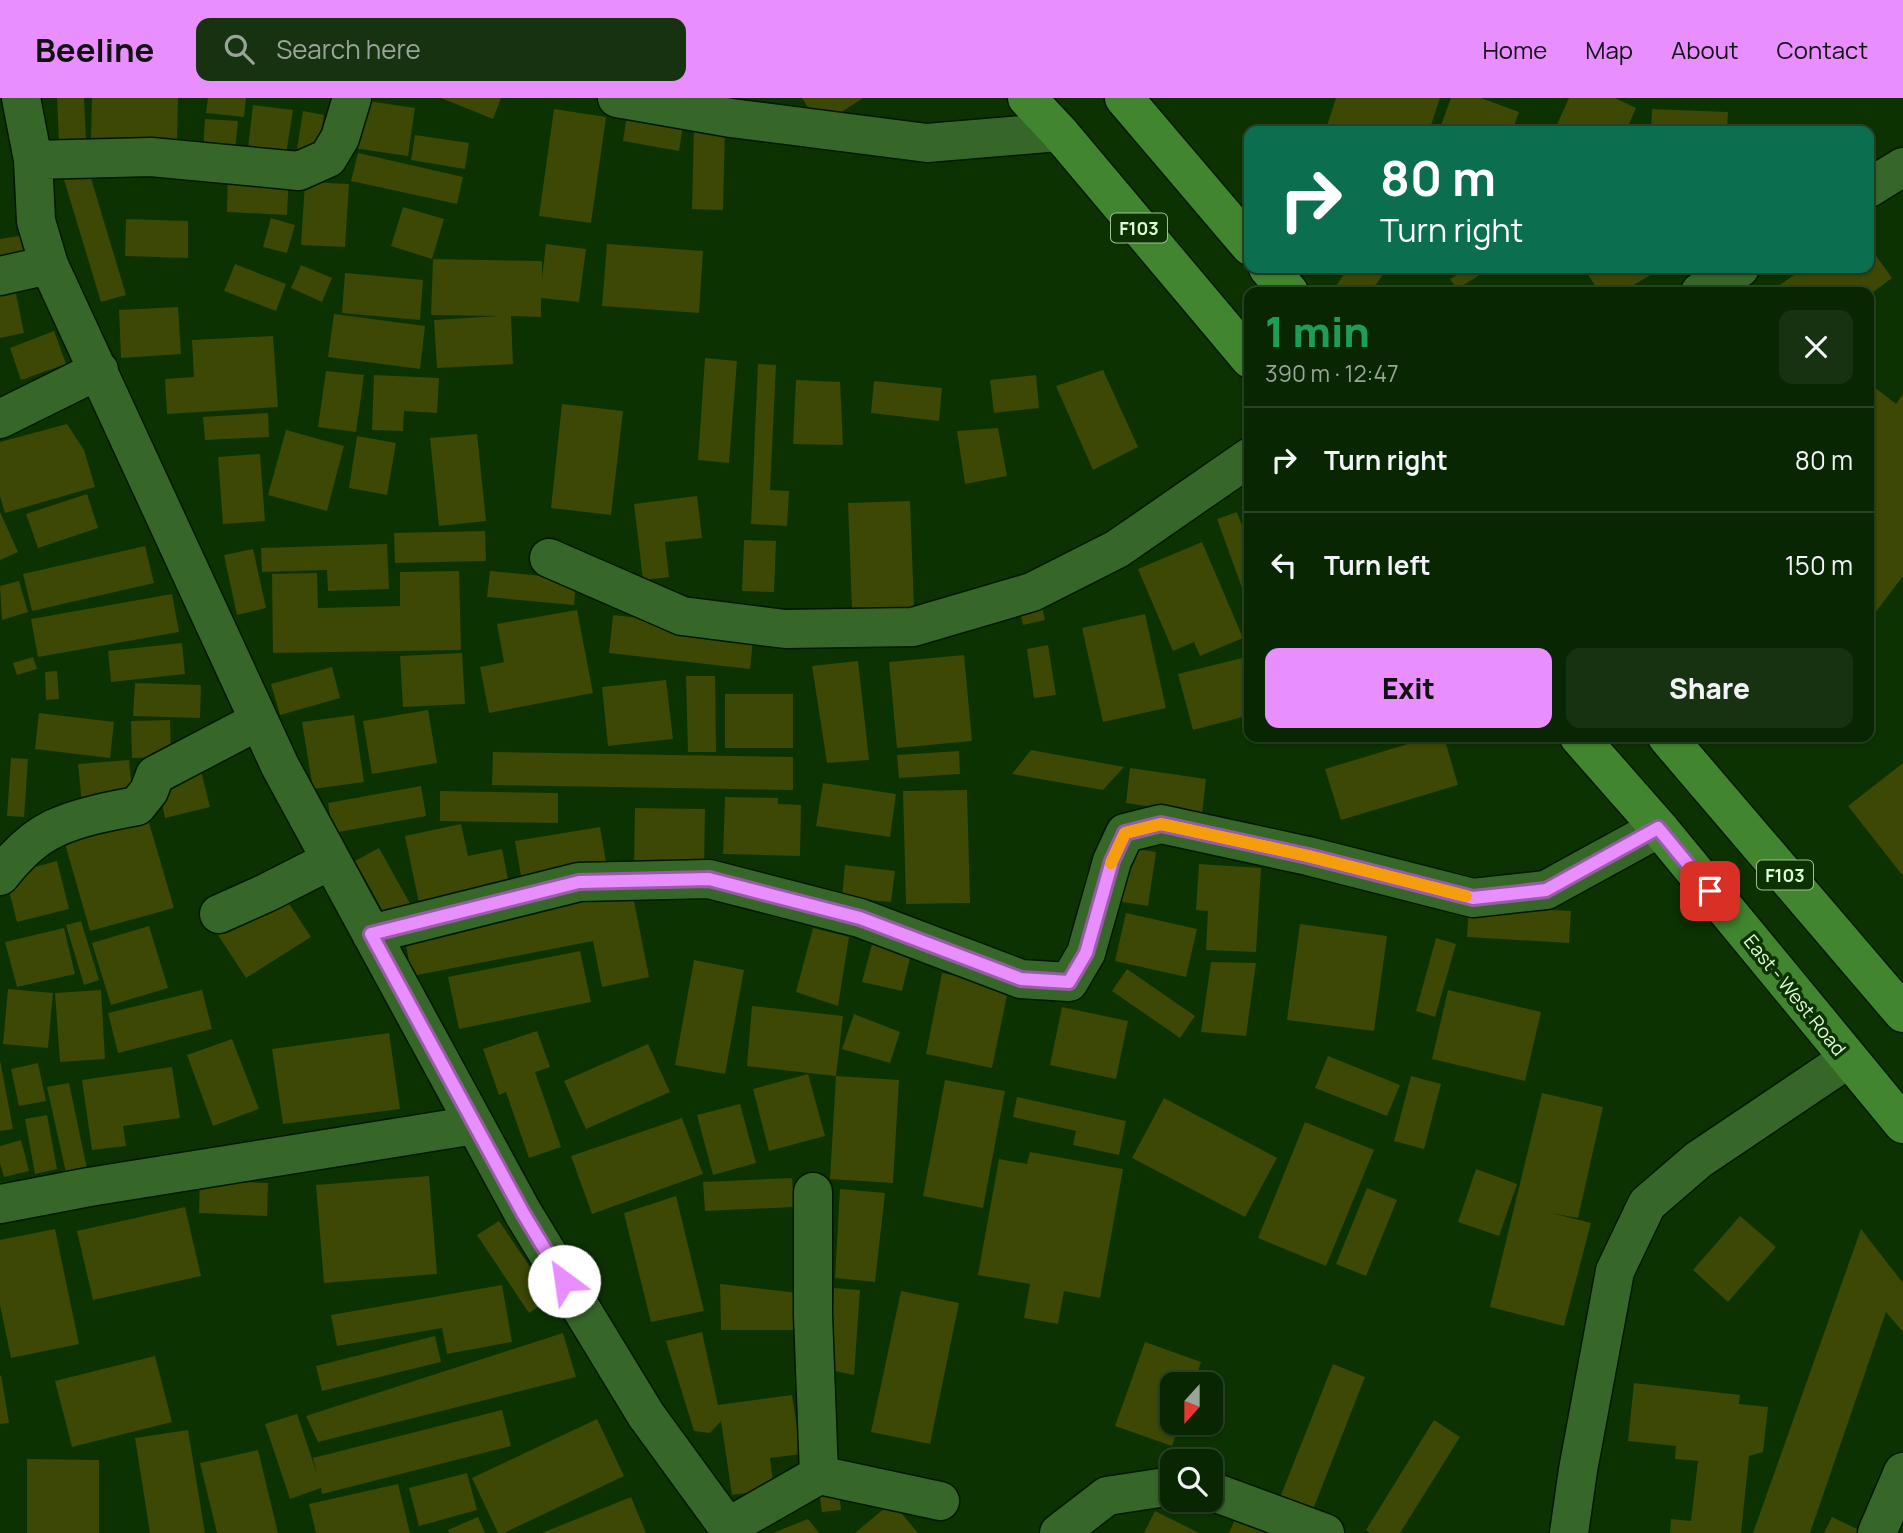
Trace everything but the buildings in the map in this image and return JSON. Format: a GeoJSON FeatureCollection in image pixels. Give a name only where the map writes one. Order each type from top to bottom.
{"type":"FeatureCollection","features":[{"type":"Feature","properties":{"kind":"main road","name":"F103"},"geometry":{"type":"LineString","coordinates":[[1027,98],[1059,132],[1244,352]]}},
{"type":"Feature","properties":{"kind":"main road"},"geometry":{"type":"LineString","coordinates":[[1124,98],[1244,239]]}},
{"type":"Feature","properties":{"kind":"main road"},"geometry":{"type":"LineString","coordinates":[[1272,273],[1285,287]]}},
{"type":"Feature","properties":{"kind":"main road","name":"East - West Road"},"geometry":{"type":"LineString","coordinates":[[1583,742],[1903,1124]]}},
{"type":"Feature","properties":{"kind":"main road","name":"F103"},"geometry":{"type":"LineString","coordinates":[[1671,742],[1903,1013]]}},
{"type":"Feature","properties":{"kind":"street"},"geometry":{"type":"LineString","coordinates":[[21,98],[33,160],[36,220],[49,265],[279,766],[523,1213],[646,1415],[730,1530],[819,1475],[940,1501]]}},
{"type":"Feature","properties":{"kind":"street"},"geometry":{"type":"LineString","coordinates":[[33,160],[151,157],[299,171],[328,158],[340,138],[352,98]]}},
{"type":"Feature","properties":{"kind":"street"},"geometry":{"type":"LineString","coordinates":[[617,98],[731,118],[927,143],[1059,132]]}},
{"type":"Feature","properties":{"kind":"street"},"geometry":{"type":"LineString","coordinates":[[1874,185],[1903,167]]}},
{"type":"Feature","properties":{"kind":"street"},"geometry":{"type":"LineString","coordinates":[[0,276],[49,265]]}},
{"type":"Feature","properties":{"kind":"street"},"geometry":{"type":"LineString","coordinates":[[1708,287],[1732,273]]}},
{"type":"Feature","properties":{"kind":"street"},"geometry":{"type":"LineString","coordinates":[[0,419],[99,370]]}},
{"type":"Feature","properties":{"kind":"street"},"geometry":{"type":"LineString","coordinates":[[549,558],[682,616],[785,629],[913,627],[1032,592],[1117,549],[1244,461]]}},
{"type":"Feature","properties":{"kind":"street"},"geometry":{"type":"LineString","coordinates":[[0,876],[17,855],[52,829],[110,811],[137,806],[149,790],[155,775],[258,721]]}},
{"type":"Feature","properties":{"kind":"street"},"geometry":{"type":"LineString","coordinates":[[371,934],[579,882],[709,879],[860,918],[1021,979],[1069,982],[1086,953],[1112,861],[1125,833],[1161,824],[1308,856],[1473,898],[1546,890],[1658,828]]}},
{"type":"Feature","properties":{"kind":"street"},"geometry":{"type":"LineString","coordinates":[[219,914],[331,860]]}},
{"type":"Feature","properties":{"kind":"street"},"geometry":{"type":"LineString","coordinates":[[1569,1533],[1615,1271],[1647,1204],[1698,1160],[1848,1059]]}},
{"type":"Feature","properties":{"kind":"street"},"geometry":{"type":"LineString","coordinates":[[0,1204],[89,1187],[475,1125]]}},
{"type":"Feature","properties":{"kind":"street"},"geometry":{"type":"LineString","coordinates":[[813,1192],[813,1315],[819,1475]]}},
{"type":"Feature","properties":{"kind":"street"},"geometry":{"type":"LineString","coordinates":[[1877,1533],[1903,1472]]}},
{"type":"Feature","properties":{"kind":"street"},"geometry":{"type":"LineString","coordinates":[[1059,1533],[1107,1496],[1160,1488]]}},
{"type":"Feature","properties":{"kind":"street"},"geometry":{"type":"LineString","coordinates":[[1223,1495],[1325,1533]]}},
{"type":"Feature","properties":{"kind":"slow traffic"},"geometry":{"type":"LineString","coordinates":[[1111,863],[1125,833],[1161,824],[1308,856],[1466,896]]}},
{"type":"Feature","properties":{"kind":"route"},"geometry":{"type":"LineString","coordinates":[[564,1281],[523,1213],[371,934],[579,882],[709,879],[860,918],[1021,979],[1069,982],[1086,953],[1112,861],[1125,833],[1161,824],[1308,856],[1473,898],[1546,890],[1658,828],[1710,891]]}}]}
